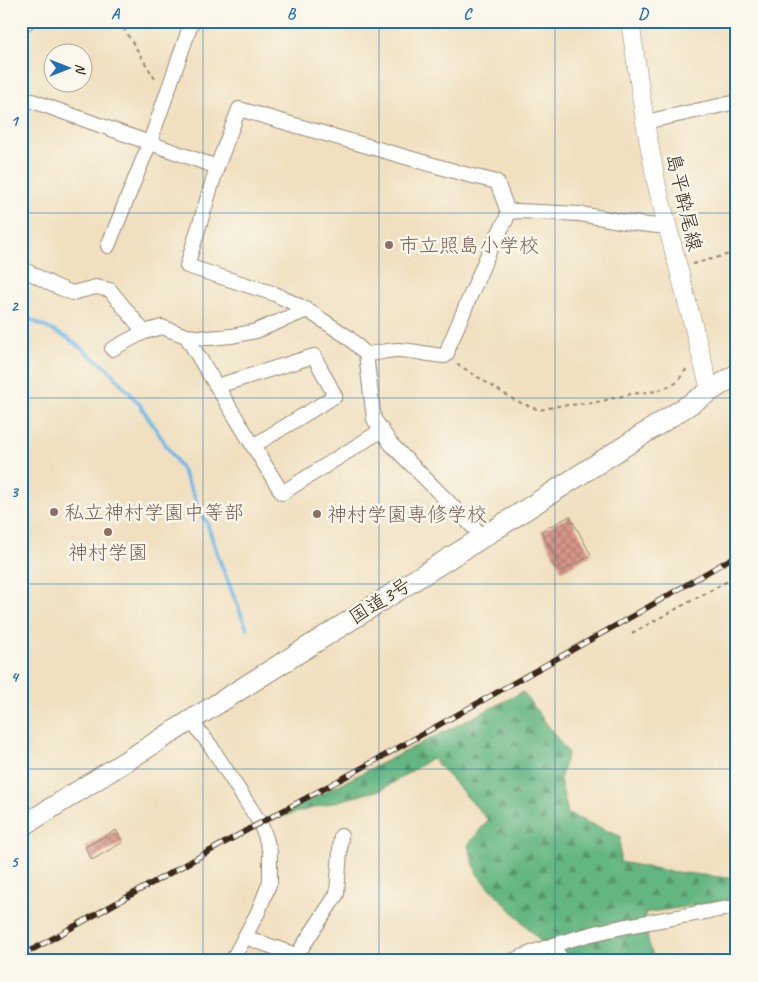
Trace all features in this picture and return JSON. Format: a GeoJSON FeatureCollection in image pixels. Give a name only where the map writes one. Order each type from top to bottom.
{"type":"FeatureCollection","features":[{"type":"Feature","properties":{"kind":"highway","name":"国道3号"},"geometry":{"type":"LineString","coordinates":[[21,826],[191,721],[737,374]]}},
{"type":"Feature","properties":{"kind":"main road","name":"島平酔尾線"},"geometry":{"type":"LineString","coordinates":[[630,21],[645,122],[657,186],[710,390]]}},
{"type":"Feature","properties":{"kind":"street"},"geometry":{"type":"LineString","coordinates":[[21,27],[28,21]]}},
{"type":"Feature","properties":{"kind":"street"},"geometry":{"type":"LineString","coordinates":[[108,246],[150,142],[192,21]]}},
{"type":"Feature","properties":{"kind":"street"},"geometry":{"type":"LineString","coordinates":[[21,97],[217,167]]}},
{"type":"Feature","properties":{"kind":"street"},"geometry":{"type":"LineString","coordinates":[[645,122],[737,102]]}},
{"type":"Feature","properties":{"kind":"street"},"geometry":{"type":"LineString","coordinates":[[366,354],[397,350],[445,356],[447,354],[491,247],[506,220],[508,212],[497,182],[239,109],[217,167],[187,266],[275,294],[307,310],[348,337],[366,354],[374,419],[391,444],[482,537]]}},
{"type":"Feature","properties":{"kind":"street"},"geometry":{"type":"LineString","coordinates":[[508,212],[580,214],[667,227]]}},
{"type":"Feature","properties":{"kind":"street"},"geometry":{"type":"LineString","coordinates":[[21,268],[72,293],[96,287],[110,290],[144,332]]}},
{"type":"Feature","properties":{"kind":"street"},"geometry":{"type":"LineString","coordinates":[[112,348],[144,332],[162,327],[186,336],[208,338],[232,336],[256,331],[307,310]]}},
{"type":"Feature","properties":{"kind":"street"},"geometry":{"type":"LineString","coordinates":[[186,336],[282,493],[382,430]]}},
{"type":"Feature","properties":{"kind":"street"},"geometry":{"type":"LineString","coordinates":[[217,386],[314,356],[335,396],[253,446]]}},
{"type":"Feature","properties":{"kind":"street"},"geometry":{"type":"LineString","coordinates":[[191,721],[210,745],[260,823],[266,835],[270,852],[270,882],[258,912],[232,961]]}},
{"type":"Feature","properties":{"kind":"street"},"geometry":{"type":"LineString","coordinates":[[245,937],[294,958],[336,894],[341,836]]}},
{"type":"Feature","properties":{"kind":"street"},"geometry":{"type":"LineString","coordinates":[[512,961],[536,950],[580,936],[629,925],[737,907]]}},
{"type":"Feature","properties":{"kind":"street"},"geometry":{"type":"LineString","coordinates":[[552,946],[563,961]]}},
{"type":"Feature","properties":{"kind":"path"},"geometry":{"type":"LineString","coordinates":[[119,21],[166,97]]}},
{"type":"Feature","properties":{"kind":"path"},"geometry":{"type":"LineString","coordinates":[[678,269],[737,252]]}},
{"type":"Feature","properties":{"kind":"path"},"geometry":{"type":"LineString","coordinates":[[445,356],[516,401],[539,410],[558,406],[593,404],[630,394],[657,391],[676,384],[700,351]]}},
{"type":"Feature","properties":{"kind":"path"},"geometry":{"type":"LineString","coordinates":[[632,633],[737,576]]}},
{"type":"Feature","properties":{"kind":"green space"},"geometry":{"type":"Polygon","coordinates":[[[523,692],[568,753],[560,779],[568,814],[620,836],[620,862],[668,871],[737,879],[737,899],[645,913],[648,941],[655,961],[559,961],[477,874],[468,845],[488,820],[432,758],[383,789],[269,820],[523,692]]]}},
{"type":"Feature","properties":{"kind":"building"},"geometry":{"type":"Polygon","coordinates":[[[570,516],[591,555],[562,571],[541,531],[570,516]]]}},
{"type":"Feature","properties":{"kind":"building"},"geometry":{"type":"Polygon","coordinates":[[[116,830],[123,842],[92,860],[85,847],[116,830]]]}},
{"type":"Feature","properties":{"kind":"waterway"},"geometry":{"type":"LineString","coordinates":[[21,315],[68,338],[107,368],[140,405],[181,468],[194,495],[199,510],[207,523],[247,629]]}},
{"type":"Feature","properties":{"kind":"railway"},"geometry":{"type":"LineString","coordinates":[[21,956],[380,758],[737,555]]}},
{"type":"Feature","properties":{"kind":"place","name":"市立照島小学校"},"geometry":{"type":"Point","coordinates":[389,245]}},
{"type":"Feature","properties":{"kind":"place","name":"私立神村学園中等部"},"geometry":{"type":"Point","coordinates":[54,512]}},
{"type":"Feature","properties":{"kind":"place","name":"神村学園専修学校"},"geometry":{"type":"Point","coordinates":[317,514]}},
{"type":"Feature","properties":{"kind":"place","name":"神村学園"},"geometry":{"type":"Point","coordinates":[108,532]}}]}
